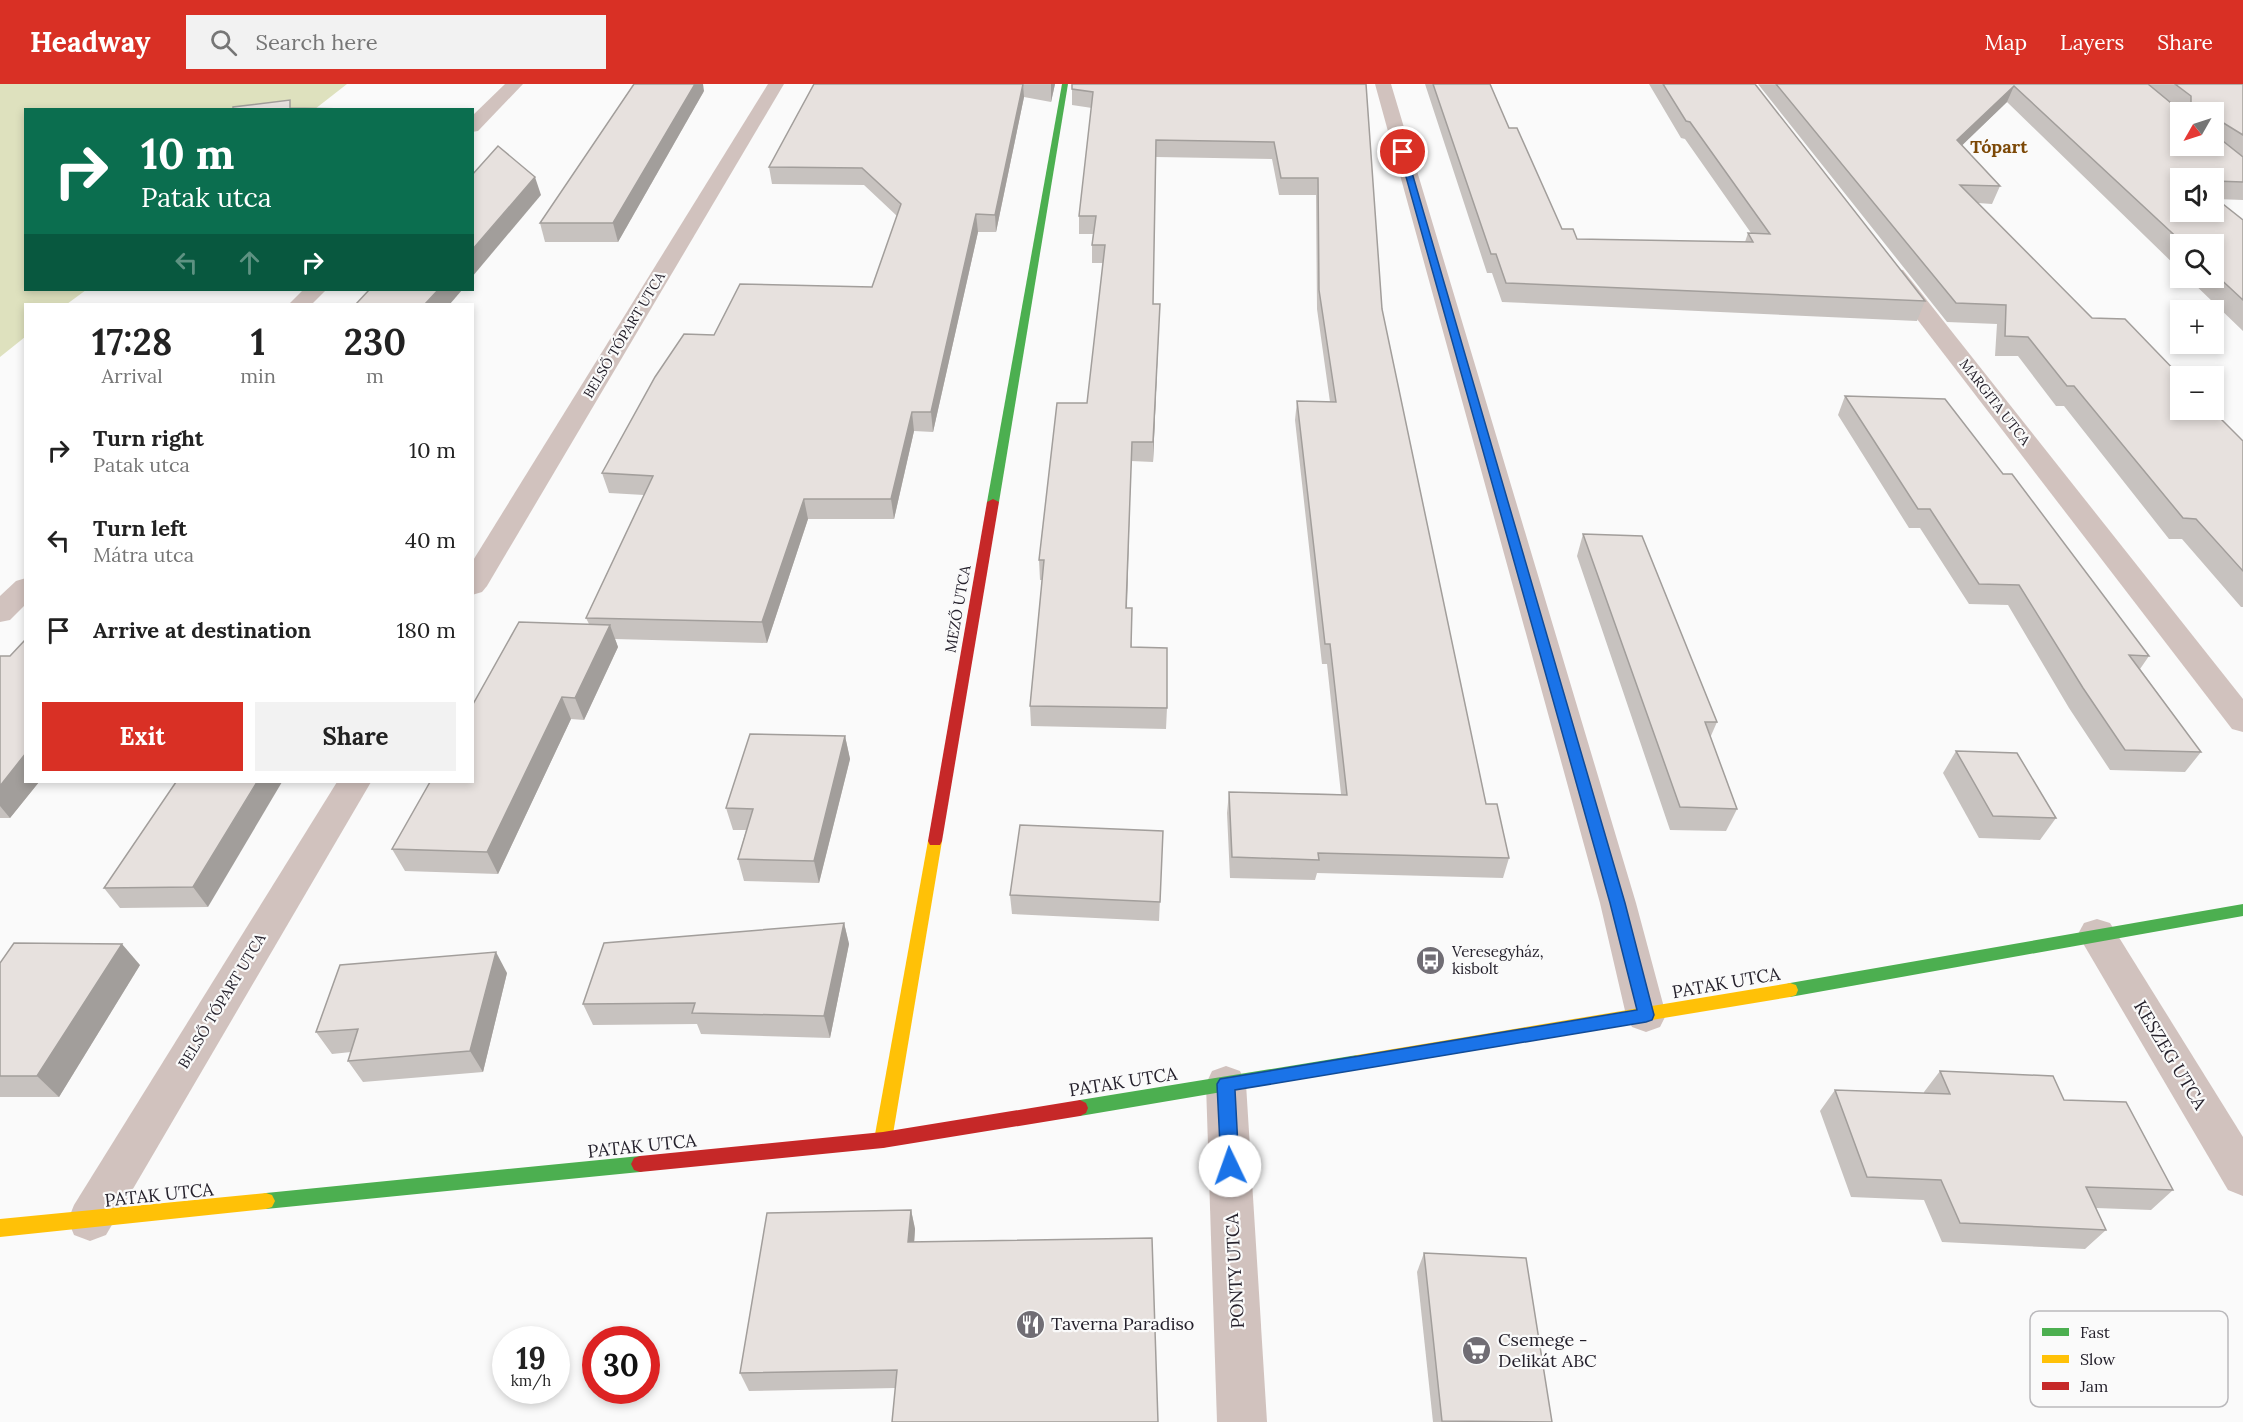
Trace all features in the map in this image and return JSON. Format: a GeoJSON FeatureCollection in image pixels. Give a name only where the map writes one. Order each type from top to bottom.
{"type":"FeatureCollection","features":[{"type":"Feature","properties":{"kind":"street"},"geometry":{"type":"LineString","coordinates":[[474,125],[515,84]]}},
{"type":"Feature","properties":{"kind":"street","name":"BELSŐ TÓPART UTCA"},"geometry":{"type":"LineString","coordinates":[[474,583],[776,84]]}},
{"type":"Feature","properties":{"kind":"street","name":"MEZŐ UTCA"},"geometry":{"type":"LineString","coordinates":[[883,1140],[1065,84]]}},
{"type":"Feature","properties":{"kind":"street"},"geometry":{"type":"LineString","coordinates":[[1383,84],[1618,903],[1646,1015]]}},
{"type":"Feature","properties":{"kind":"street","name":"MARGITA UTCA"},"geometry":{"type":"LineString","coordinates":[[1878,252],[2243,721]]}},
{"type":"Feature","properties":{"kind":"street"},"geometry":{"type":"LineString","coordinates":[[301,303],[314,291]]}},
{"type":"Feature","properties":{"kind":"street"},"geometry":{"type":"LineString","coordinates":[[0,613],[24,589]]}},
{"type":"Feature","properties":{"kind":"street","name":"BELSŐ TÓPART UTCA"},"geometry":{"type":"LineString","coordinates":[[90,1220],[353,783]]}},
{"type":"Feature","properties":{"kind":"street","name":"PATAK UTCA"},"geometry":{"type":"LineString","coordinates":[[0,1228],[883,1140],[1646,1015],[2243,910]]}},
{"type":"Feature","properties":{"kind":"street","name":"KESZEG UTCA"},"geometry":{"type":"LineString","coordinates":[[2097,934],[2243,1176]]}},
{"type":"Feature","properties":{"kind":"street","name":"PONTY UTCA"},"geometry":{"type":"LineString","coordinates":[[1226,1084],[1242,1422]]}},
{"type":"Feature","properties":{"kind":"green space"},"geometry":{"type":"Polygon","coordinates":[[[0,84],[347,84],[316,108],[24,108],[24,291],[85,291],[68,303],[24,303],[24,338],[0,357],[0,84]]]}},
{"type":"Feature","properties":{"kind":"building"},"geometry":{"type":"Polygon","coordinates":[[[634,84],[695,84],[613,223],[540,223],[634,84]]]}},
{"type":"Feature","properties":{"kind":"building"},"geometry":{"type":"Polygon","coordinates":[[[814,84],[1023,84],[995,215],[976,214],[931,412],[912,412],[891,499],[804,499],[762,622],[586,618],[653,476],[602,473],[655,377],[684,334],[714,335],[740,284],[872,287],[901,204],[862,168],[769,167],[814,84]]]}},
{"type":"Feature","properties":{"kind":"building"},"geometry":{"type":"Polygon","coordinates":[[[1072,84],[1366,84],[1382,309],[1486,804],[1497,804],[1509,858],[1318,853],[1319,860],[1232,857],[1229,792],[1347,795],[1330,644],[1325,644],[1297,401],[1336,402],[1319,290],[1318,178],[1281,178],[1274,142],[1156,140],[1153,304],[1160,304],[1153,442],[1132,442],[1126,608],[1132,608],[1131,647],[1167,648],[1167,708],[1030,706],[1044,560],[1039,560],[1057,403],[1087,403],[1105,245],[1092,245],[1096,216],[1079,216],[1093,92],[1072,89],[1072,84]]]}},
{"type":"Feature","properties":{"kind":"building"},"geometry":{"type":"Polygon","coordinates":[[[1433,84],[1490,84],[1509,128],[1517,128],[1562,229],[1573,229],[1577,239],[1753,242],[1748,233],[1770,234],[1690,122],[1686,121],[1663,84],[1755,84],[1925,301],[1506,283],[1496,254],[1491,254],[1433,84]]]}},
{"type":"Feature","properties":{"kind":"building"},"geometry":{"type":"Polygon","coordinates":[[[1776,84],[2148,84],[2170,102],[2170,156],[2224,156],[2224,142],[2243,157],[2243,182],[2224,181],[2224,168],[2170,168],[2170,222],[2224,222],[2224,205],[2243,220],[2243,300],[2224,282],[2224,234],[2173,234],[2014,86],[1957,140],[2000,186],[1960,185],[2092,318],[2125,319],[2170,366],[2170,420],[2222,420],[2243,441],[2243,571],[2196,519],[2183,518],[2074,386],[2067,386],[2028,337],[2005,336],[2006,305],[1956,303],[1776,84]]]}},
{"type":"Feature","properties":{"kind":"building"},"geometry":{"type":"Polygon","coordinates":[[[2175,84],[2243,84],[2243,135],[2224,123],[2224,102],[2191,102],[2191,96],[2175,84]]]}},
{"type":"Feature","properties":{"kind":"building"},"geometry":{"type":"Polygon","coordinates":[[[290,100],[290,108],[233,107],[290,100]]]}},
{"type":"Feature","properties":{"kind":"building"},"geometry":{"type":"Polygon","coordinates":[[[498,146],[535,177],[474,248],[474,173],[498,146]]]}},
{"type":"Feature","properties":{"kind":"building"},"geometry":{"type":"Polygon","coordinates":[[[368,291],[437,291],[426,303],[357,303],[368,291]]]}},
{"type":"Feature","properties":{"kind":"building"},"geometry":{"type":"Polygon","coordinates":[[[1845,396],[1945,399],[2003,474],[2012,474],[2149,656],[2129,655],[2201,752],[2125,750],[2083,688],[2019,585],[1979,584],[1930,509],[1918,509],[1845,396]]]}},
{"type":"Feature","properties":{"kind":"building"},"geometry":{"type":"Polygon","coordinates":[[[1583,534],[1642,536],[1717,722],[1705,722],[1737,809],[1680,807],[1583,534]]]}},
{"type":"Feature","properties":{"kind":"building"},"geometry":{"type":"Polygon","coordinates":[[[519,622],[610,625],[575,698],[562,697],[487,852],[392,849],[429,783],[474,783],[474,702],[519,622]]]}},
{"type":"Feature","properties":{"kind":"building"},"geometry":{"type":"Polygon","coordinates":[[[24,641],[24,756],[0,786],[0,656],[10,656],[24,641]]]}},
{"type":"Feature","properties":{"kind":"building"},"geometry":{"type":"Polygon","coordinates":[[[750,734],[845,736],[814,861],[738,859],[753,809],[726,808],[750,734]]]}},
{"type":"Feature","properties":{"kind":"building"},"geometry":{"type":"Polygon","coordinates":[[[1956,751],[2017,753],[2056,818],[1993,816],[1956,751]]]}},
{"type":"Feature","properties":{"kind":"building"},"geometry":{"type":"Polygon","coordinates":[[[175,783],[256,783],[193,887],[104,888],[175,783]]]}},
{"type":"Feature","properties":{"kind":"building"},"geometry":{"type":"Polygon","coordinates":[[[1020,825],[1163,831],[1160,902],[1010,895],[1020,825]]]}},
{"type":"Feature","properties":{"kind":"building"},"geometry":{"type":"Polygon","coordinates":[[[844,923],[824,1016],[692,1013],[695,1003],[583,1004],[604,943],[844,923]]]}},
{"type":"Feature","properties":{"kind":"building"},"geometry":{"type":"Polygon","coordinates":[[[14,943],[122,944],[37,1076],[0,1076],[0,963],[14,943]]]}},
{"type":"Feature","properties":{"kind":"building"},"geometry":{"type":"Polygon","coordinates":[[[496,952],[470,1051],[348,1061],[358,1029],[316,1032],[340,965],[496,952]]]}},
{"type":"Feature","properties":{"kind":"building"},"geometry":{"type":"Polygon","coordinates":[[[1940,1071],[2053,1076],[2064,1100],[2126,1102],[2173,1190],[2086,1187],[2106,1230],[1960,1223],[1941,1180],[1867,1177],[1835,1090],[1950,1094],[1940,1071]]]}},
{"type":"Feature","properties":{"kind":"building"},"geometry":{"type":"Polygon","coordinates":[[[911,1210],[908,1242],[1152,1238],[1158,1422],[892,1422],[897,1370],[740,1373],[767,1213],[911,1210]]]}},
{"type":"Feature","properties":{"kind":"building","name":"Csemege - Delikát ABC"},"geometry":{"type":"Polygon","coordinates":[[[1424,1253],[1526,1258],[1552,1422],[1442,1421],[1424,1253]]]}},
{"type":"Feature","properties":{"kind":"traffic: fast"},"geometry":{"type":"LineString","coordinates":[[993,502],[1065,84]]}},
{"type":"Feature","properties":{"kind":"traffic: fast"},"geometry":{"type":"LineString","coordinates":[[1790,990],[2243,910]]}},
{"type":"Feature","properties":{"kind":"traffic: fast"},"geometry":{"type":"LineString","coordinates":[[1080,1108],[1357,1062]]}},
{"type":"Feature","properties":{"kind":"traffic: fast"},"geometry":{"type":"LineString","coordinates":[[266,1201],[640,1164]]}},
{"type":"Feature","properties":{"kind":"traffic: slow"},"geometry":{"type":"LineString","coordinates":[[883,1140],[935,841]]}},
{"type":"Feature","properties":{"kind":"traffic: slow"},"geometry":{"type":"LineString","coordinates":[[1357,1062],[1790,990]]}},
{"type":"Feature","properties":{"kind":"traffic: slow"},"geometry":{"type":"LineString","coordinates":[[0,1228],[266,1201]]}},
{"type":"Feature","properties":{"kind":"traffic: jam"},"geometry":{"type":"LineString","coordinates":[[935,841],[993,502]]}},
{"type":"Feature","properties":{"kind":"traffic: jam"},"geometry":{"type":"LineString","coordinates":[[640,1164],[883,1140],[1080,1108]]}},
{"type":"Feature","properties":{"kind":"place","name":"Veresegyház, kisbolt"},"geometry":{"type":"Point","coordinates":[1431,961]}},
{"type":"Feature","properties":{"kind":"place","name":"Taverna Paradiso"},"geometry":{"type":"Point","coordinates":[1030,1324]}},
{"type":"Feature","properties":{"kind":"place","name":"Csemege - Delikát ABC"},"geometry":{"type":"Point","coordinates":[1477,1350]}},
{"type":"Feature","properties":{"kind":"district","name":"Tópart"},"geometry":{"type":"Point","coordinates":[1999,147]}},
{"type":"Feature","properties":{"kind":"route"},"geometry":{"type":"LineString","coordinates":[[1230,1166],[1226,1084],[1646,1015],[1618,903],[1403,152]]}}]}
